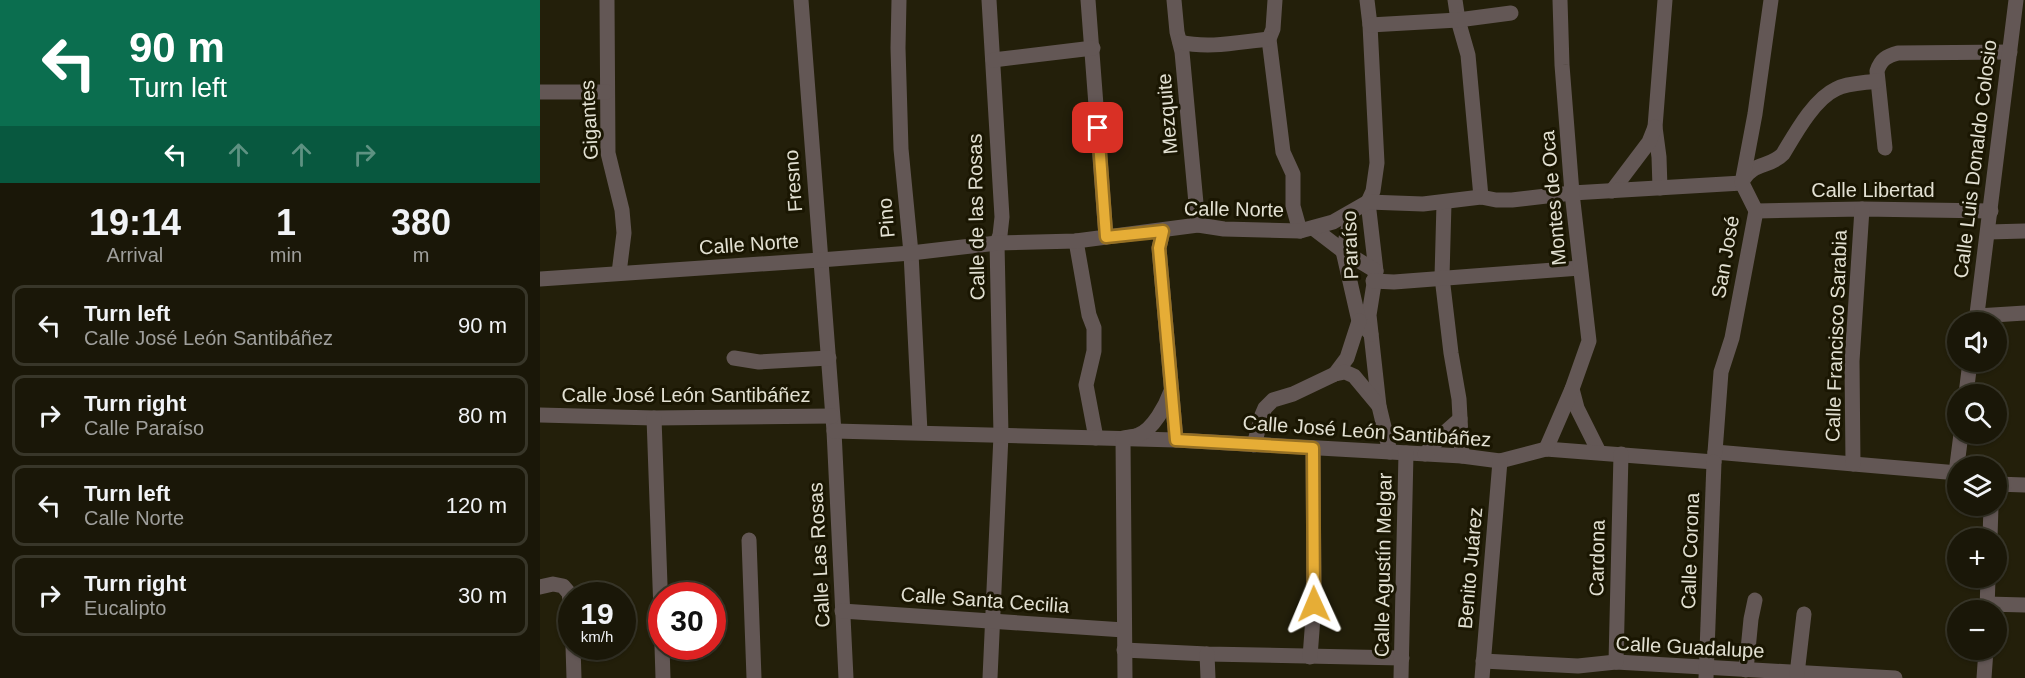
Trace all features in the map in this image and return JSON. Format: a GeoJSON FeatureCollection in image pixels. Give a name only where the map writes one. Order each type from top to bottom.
{"type":"FeatureCollection","features":[{"type":"Feature","properties":{"kind":"street","name":"Gigantes"},"geometry":{"type":"LineString","coordinates":[[608,0],[609,153],[622,210],[624,233],[619,273]]}},
{"type":"Feature","properties":{"kind":"street","name":"Fresno"},"geometry":{"type":"LineString","coordinates":[[801,0],[833,423]]}},
{"type":"Feature","properties":{"kind":"street","name":"Pino"},"geometry":{"type":"LineString","coordinates":[[899,0],[897,48],[901,149],[911,253],[920,432]]}},
{"type":"Feature","properties":{"kind":"street","name":"Calle de las Rosas"},"geometry":{"type":"LineString","coordinates":[[988,0],[1002,217],[997,243],[1001,435],[990,678]]}},
{"type":"Feature","properties":{"kind":"street"},"geometry":{"type":"LineString","coordinates":[[1088,0],[1106,237]]}},
{"type":"Feature","properties":{"kind":"street","name":"Mezquite"},"geometry":{"type":"LineString","coordinates":[[1173,0],[1180,42],[1198,225]]}},
{"type":"Feature","properties":{"kind":"street"},"geometry":{"type":"LineString","coordinates":[[1275,0],[1273,29],[1269,39],[1283,152],[1293,174],[1293,206],[1307,230],[1343,251],[1374,276],[1394,282],[1580,268]]}},
{"type":"Feature","properties":{"kind":"street","name":"Paraíso"},"geometry":{"type":"LineString","coordinates":[[1366,0],[1370,25],[1377,163],[1373,191],[1368,202],[1374,276],[1369,315],[1379,406],[1390,452]]}},
{"type":"Feature","properties":{"kind":"street"},"geometry":{"type":"LineString","coordinates":[[1455,0],[1468,55],[1480,197]]}},
{"type":"Feature","properties":{"kind":"street","name":"Montes de Oca"},"geometry":{"type":"LineString","coordinates":[[1546,449],[1572,389],[1589,341],[1572,193],[1562,65],[1560,0]]}},
{"type":"Feature","properties":{"kind":"street"},"geometry":{"type":"LineString","coordinates":[[1660,188],[1655,127],[1665,0]]}},
{"type":"Feature","properties":{"kind":"street"},"geometry":{"type":"LineString","coordinates":[[1742,183],[1755,114],[1771,0]]}},
{"type":"Feature","properties":{"kind":"street","name":"Calle Luis Donaldo Colosio"},"geometry":{"type":"LineString","coordinates":[[1977,312],[2016,0]]}},
{"type":"Feature","properties":{"kind":"street"},"geometry":{"type":"LineString","coordinates":[[1370,25],[1458,20],[1511,13]]}},
{"type":"Feature","properties":{"kind":"street"},"geometry":{"type":"LineString","coordinates":[[1180,42],[1208,46],[1269,39]]}},
{"type":"Feature","properties":{"kind":"street"},"geometry":{"type":"LineString","coordinates":[[993,60],[1093,48]]}},
{"type":"Feature","properties":{"kind":"street"},"geometry":{"type":"LineString","coordinates":[[1885,148],[1876,71],[1880,62],[1887,56],[1898,53],[2010,52]]}},
{"type":"Feature","properties":{"kind":"street"},"geometry":{"type":"LineString","coordinates":[[1742,183],[1747,172],[1754,167],[1777,160],[1784,154],[1812,110],[1824,97],[1837,88],[1877,81]]}},
{"type":"Feature","properties":{"kind":"street"},"geometry":{"type":"LineString","coordinates":[[540,92],[607,92]]}},
{"type":"Feature","properties":{"kind":"street"},"geometry":{"type":"LineString","coordinates":[[1612,191],[1649,141],[1655,127]]}},
{"type":"Feature","properties":{"kind":"street"},"geometry":{"type":"LineString","coordinates":[[1368,202],[1423,204],[1480,197],[1512,200],[1572,193],[1742,183]]}},
{"type":"Feature","properties":{"kind":"street","name":"San José"},"geometry":{"type":"LineString","coordinates":[[1714,457],[1720,372],[1732,338],[1756,212],[1742,183]]}},
{"type":"Feature","properties":{"kind":"street","name":"Calle Norte"},"geometry":{"type":"LineString","coordinates":[[540,279],[911,253],[997,243],[1076,241],[1198,225],[1253,231],[1307,230],[1333,222],[1368,202]]}},
{"type":"Feature","properties":{"kind":"street"},"geometry":{"type":"LineString","coordinates":[[1444,202],[1442,277],[1459,399],[1462,456]]}},
{"type":"Feature","properties":{"kind":"street","name":"Calle Libertad"},"geometry":{"type":"LineString","coordinates":[[1756,212],[1862,209],[1991,211]]}},
{"type":"Feature","properties":{"kind":"street","name":"Calle Francisco Sarabia"},"geometry":{"type":"LineString","coordinates":[[1853,464],[1852,361],[1862,209]]}},
{"type":"Feature","properties":{"kind":"street"},"geometry":{"type":"LineString","coordinates":[[1352,213],[1343,251],[1359,321],[1371,334]]}},
{"type":"Feature","properties":{"kind":"street"},"geometry":{"type":"LineString","coordinates":[[1163,231],[1159,248],[1176,440]]}},
{"type":"Feature","properties":{"kind":"street"},"geometry":{"type":"LineString","coordinates":[[1988,232],[2025,231]]}},
{"type":"Feature","properties":{"kind":"street"},"geometry":{"type":"LineString","coordinates":[[1076,241],[1089,315],[1094,328],[1094,351],[1086,385],[1096,438]]}},
{"type":"Feature","properties":{"kind":"street"},"geometry":{"type":"LineString","coordinates":[[2007,315],[2025,313]]}},
{"type":"Feature","properties":{"kind":"street"},"geometry":{"type":"LineString","coordinates":[[1335,374],[1347,358],[1359,321]]}},
{"type":"Feature","properties":{"kind":"street"},"geometry":{"type":"LineString","coordinates":[[734,358],[759,362],[829,358]]}},
{"type":"Feature","properties":{"kind":"street"},"geometry":{"type":"LineString","coordinates":[[1254,445],[1262,415],[1273,400],[1293,394],[1335,374],[1345,372],[1354,376],[1379,406]]}},
{"type":"Feature","properties":{"kind":"street"},"geometry":{"type":"LineString","coordinates":[[1572,389],[1577,408],[1599,452]]}},
{"type":"Feature","properties":{"kind":"street"},"geometry":{"type":"LineString","coordinates":[[1125,678],[1123,438],[1140,435],[1147,430],[1165,407],[1171,391]]}},
{"type":"Feature","properties":{"kind":"street","name":"Calle José León Santibáñez"},"geometry":{"type":"LineString","coordinates":[[540,415],[833,423],[920,432],[1176,440],[1462,456],[1500,461],[1546,449],[1853,464],[1947,472]]}},
{"type":"Feature","properties":{"kind":"street"},"geometry":{"type":"LineString","coordinates":[[654,418],[660,582]]}},
{"type":"Feature","properties":{"kind":"street"},"geometry":{"type":"LineString","coordinates":[[1425,454],[1460,419]]}},
{"type":"Feature","properties":{"kind":"street","name":"Calle Las Rosas"},"geometry":{"type":"LineString","coordinates":[[833,423],[846,678]]}},
{"type":"Feature","properties":{"kind":"street"},"geometry":{"type":"LineString","coordinates":[[1310,657],[1314,604],[1313,448]]}},
{"type":"Feature","properties":{"kind":"street","name":"Calle Agustín Melgar"},"geometry":{"type":"LineString","coordinates":[[1401,678],[1406,453]]}},
{"type":"Feature","properties":{"kind":"street","name":"Cardona"},"geometry":{"type":"LineString","coordinates":[[1616,662],[1621,454]]}},
{"type":"Feature","properties":{"kind":"street","name":"Calle Corona"},"geometry":{"type":"LineString","coordinates":[[1707,673],[1708,586],[1714,457]]}},
{"type":"Feature","properties":{"kind":"street","name":"Benito Juárez"},"geometry":{"type":"LineString","coordinates":[[1482,678],[1500,461]]}},
{"type":"Feature","properties":{"kind":"street"},"geometry":{"type":"LineString","coordinates":[[2007,484],[2025,485]]}},
{"type":"Feature","properties":{"kind":"street"},"geometry":{"type":"LineString","coordinates":[[749,540],[754,678]]}},
{"type":"Feature","properties":{"kind":"street"},"geometry":{"type":"LineString","coordinates":[[540,587],[558,585]]}},
{"type":"Feature","properties":{"kind":"street"},"geometry":{"type":"LineString","coordinates":[[1746,670],[1755,600]]}},
{"type":"Feature","properties":{"kind":"street"},"geometry":{"type":"LineString","coordinates":[[2007,606],[2025,605]]}},
{"type":"Feature","properties":{"kind":"street","name":"Calle Santa Cecilia"},"geometry":{"type":"LineString","coordinates":[[842,611],[1124,630]]}},
{"type":"Feature","properties":{"kind":"street"},"geometry":{"type":"LineString","coordinates":[[1797,674],[1804,614]]}},
{"type":"Feature","properties":{"kind":"street"},"geometry":{"type":"LineString","coordinates":[[1124,650],[1402,658]]}},
{"type":"Feature","properties":{"kind":"street"},"geometry":{"type":"LineString","coordinates":[[1207,654],[1208,678]]}},
{"type":"Feature","properties":{"kind":"street"},"geometry":{"type":"LineString","coordinates":[[573,660],[574,678]]}},
{"type":"Feature","properties":{"kind":"street"},"geometry":{"type":"LineString","coordinates":[[662,660],[663,678]]}},
{"type":"Feature","properties":{"kind":"street"},"geometry":{"type":"LineString","coordinates":[[1984,678],[1985,660]]}},
{"type":"Feature","properties":{"kind":"street","name":"Calle Guadalupe"},"geometry":{"type":"LineString","coordinates":[[1483,661],[1578,666],[1616,662],[1707,673],[1746,670],[1895,678]]}},
{"type":"Feature","properties":{"kind":"route"},"geometry":{"type":"LineString","coordinates":[[1098,128],[1106,237],[1163,231],[1159,248],[1176,440],[1313,448],[1314,604]]}}]}
